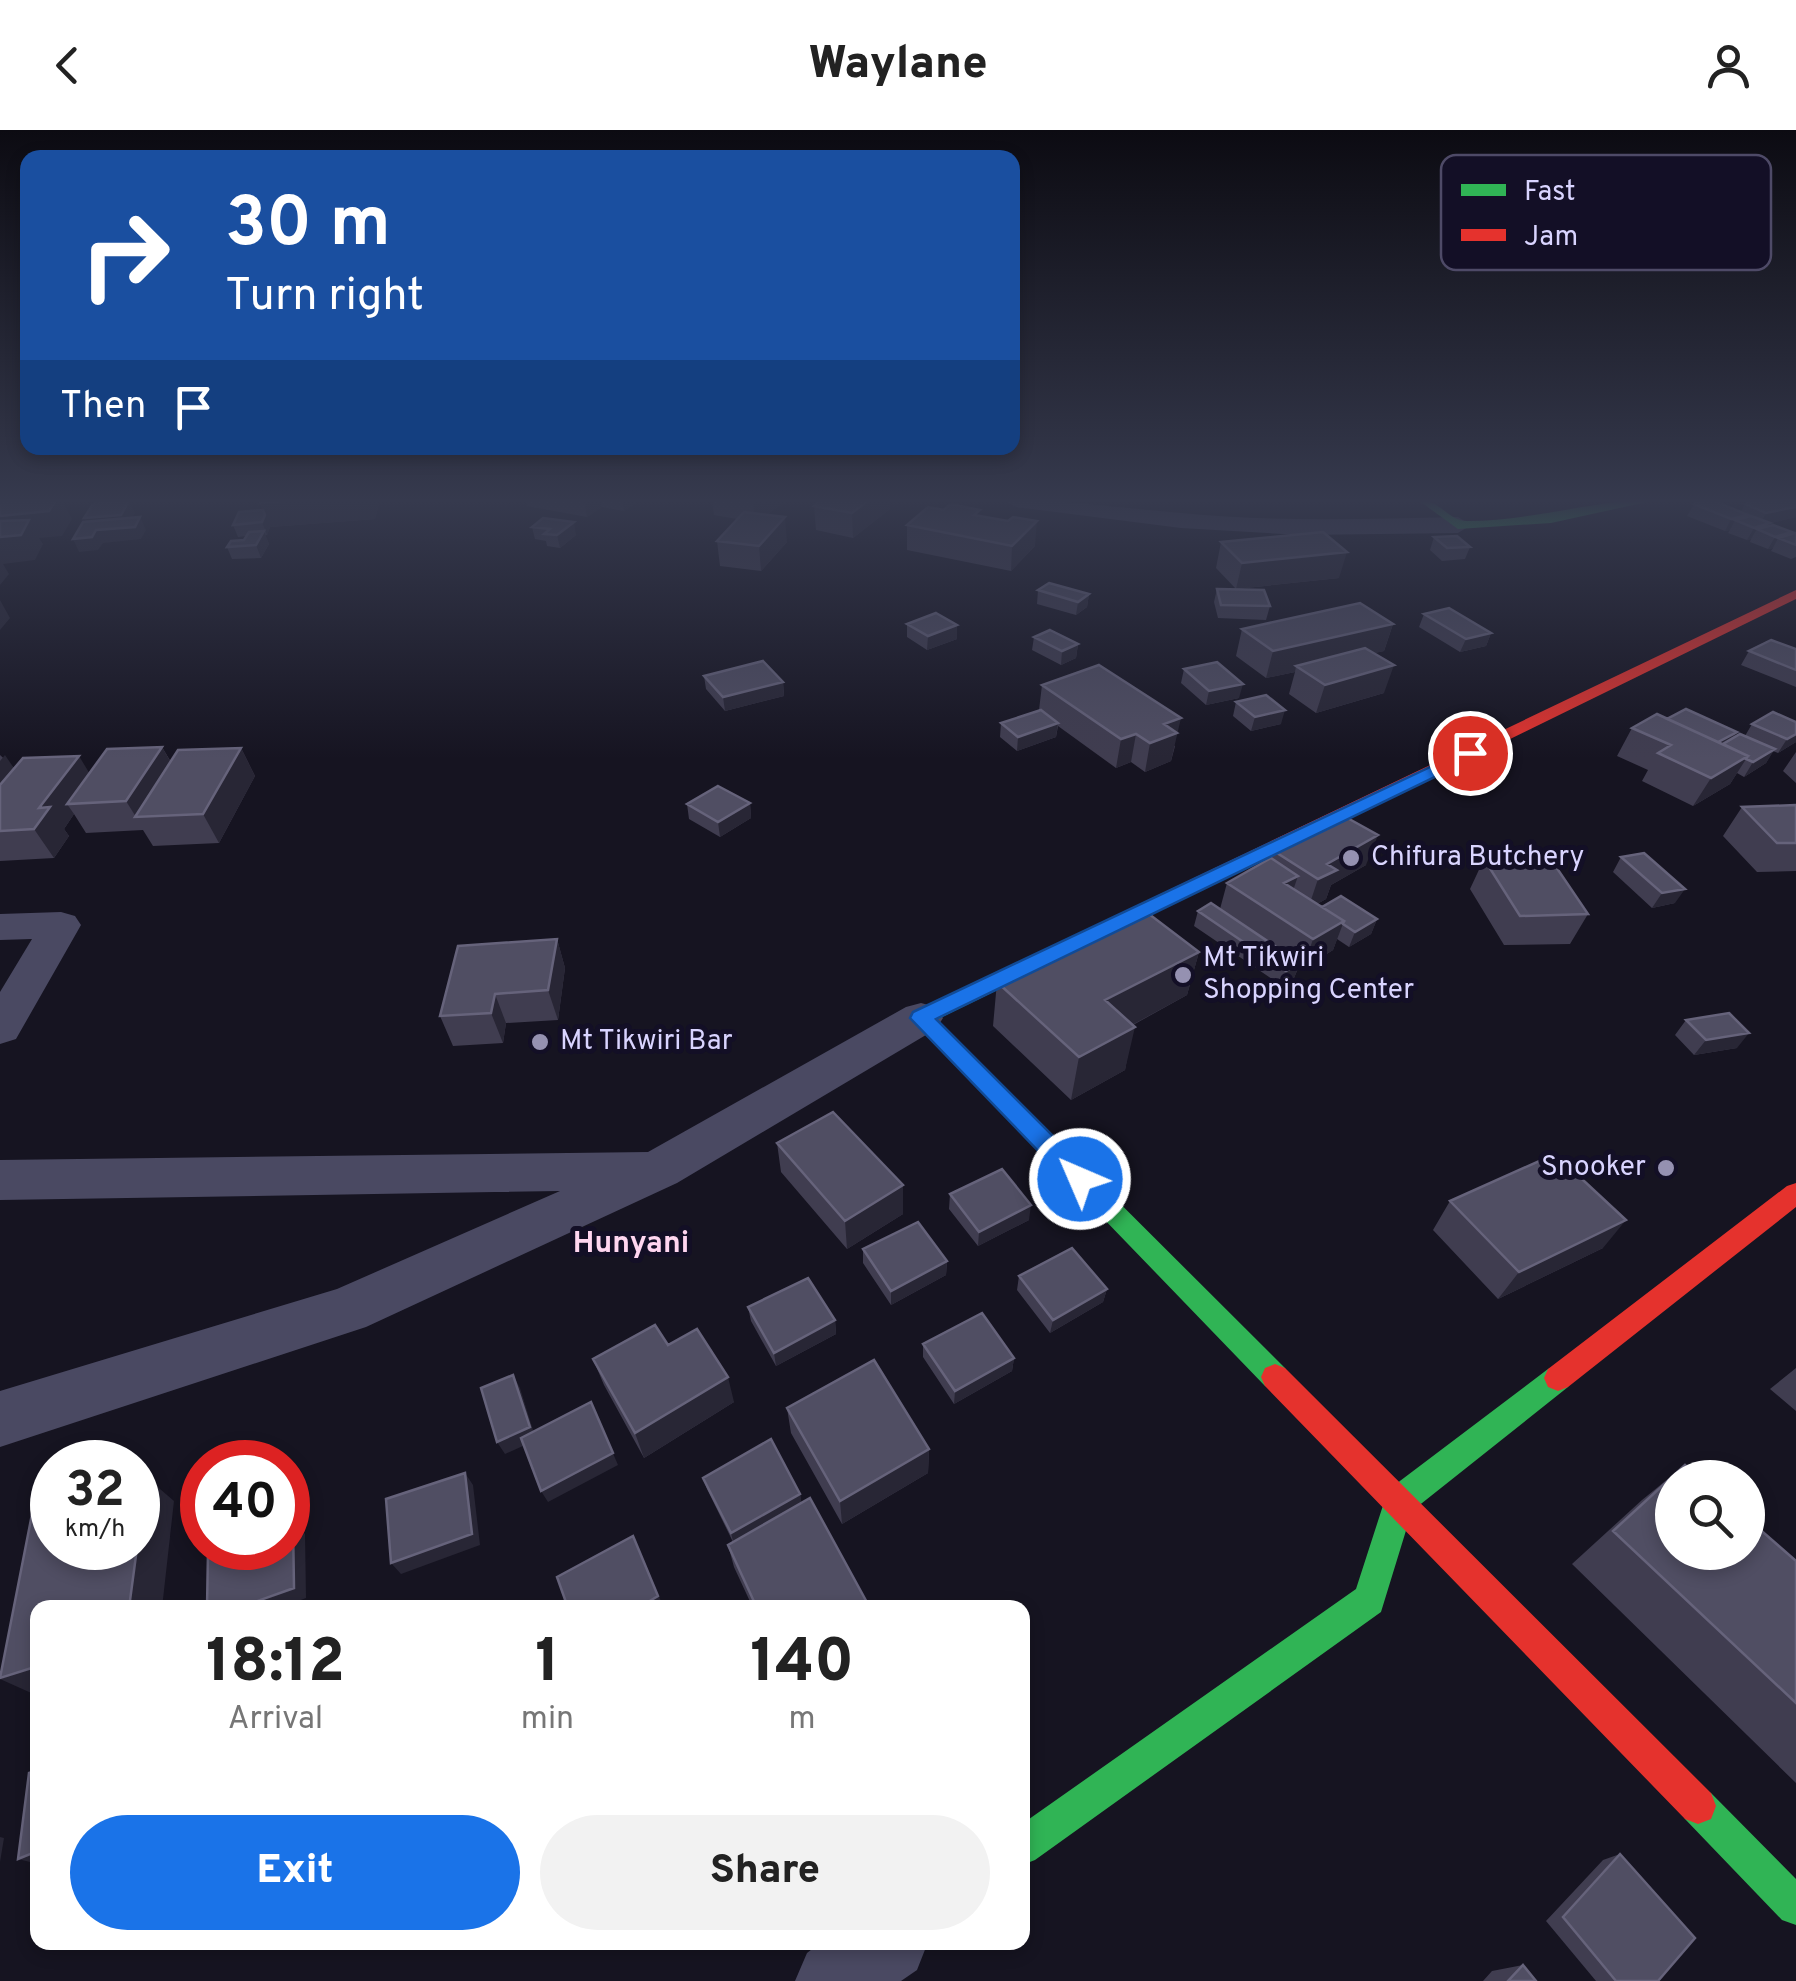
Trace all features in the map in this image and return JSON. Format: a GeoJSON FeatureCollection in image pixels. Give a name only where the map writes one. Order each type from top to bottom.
{"type":"FeatureCollection","features":[{"type":"Feature","properties":{"kind":"street"},"geometry":{"type":"LineString","coordinates":[[0,1419],[347,1310],[660,1169],[921,1018],[1796,594]]}},
{"type":"Feature","properties":{"kind":"street"},"geometry":{"type":"LineString","coordinates":[[0,927],[60,925],[0,1028]]}},
{"type":"Feature","properties":{"kind":"street"},"geometry":{"type":"LineString","coordinates":[[921,1018],[1796,1906]]}},
{"type":"Feature","properties":{"kind":"street"},"geometry":{"type":"LineString","coordinates":[[0,1180],[660,1169]]}},
{"type":"Feature","properties":{"kind":"street"},"geometry":{"type":"LineString","coordinates":[[1030,1842],[1370,1600],[1399,1502],[1796,1192]]}},
{"type":"Feature","properties":{"kind":"street"},"geometry":{"type":"LineString","coordinates":[[835,1981],[878,1950]]}},
{"type":"Feature","properties":{"kind":"building"},"geometry":{"type":"Polygon","coordinates":[[[1061,586],[1089,594],[1078,602],[1038,590],[1061,586]]]}},
{"type":"Feature","properties":{"kind":"building"},"geometry":{"type":"Polygon","coordinates":[[[1217,589],[1264,590],[1270,606],[1221,605],[1217,589]]]}},
{"type":"Feature","properties":{"kind":"building"},"geometry":{"type":"Polygon","coordinates":[[[1360,603],[1393,624],[1273,651],[1242,629],[1360,603]]]}},
{"type":"Feature","properties":{"kind":"building"},"geometry":{"type":"Polygon","coordinates":[[[1449,608],[1491,633],[1466,639],[1424,614],[1449,608]]]}},
{"type":"Feature","properties":{"kind":"building"},"geometry":{"type":"Polygon","coordinates":[[[936,613],[957,625],[928,636],[907,624],[936,613]]]}},
{"type":"Feature","properties":{"kind":"building"},"geometry":{"type":"Polygon","coordinates":[[[1050,630],[1078,644],[1062,651],[1034,637],[1050,630]]]}},
{"type":"Feature","properties":{"kind":"building"},"geometry":{"type":"Polygon","coordinates":[[[1771,640],[1796,649],[1796,670],[1749,651],[1771,640]]]}},
{"type":"Feature","properties":{"kind":"building"},"geometry":{"type":"Polygon","coordinates":[[[1365,648],[1394,665],[1325,685],[1296,666],[1365,648]]]}},
{"type":"Feature","properties":{"kind":"building"},"geometry":{"type":"Polygon","coordinates":[[[763,661],[783,682],[723,697],[704,676],[763,661]]]}},
{"type":"Feature","properties":{"kind":"building"},"geometry":{"type":"Polygon","coordinates":[[[1217,662],[1243,684],[1209,691],[1184,669],[1217,662]]]}},
{"type":"Feature","properties":{"kind":"building"},"geometry":{"type":"Polygon","coordinates":[[[1099,665],[1181,718],[1164,724],[1177,733],[1150,743],[1136,734],[1121,739],[1042,685],[1099,665]]]}},
{"type":"Feature","properties":{"kind":"building"},"geometry":{"type":"Polygon","coordinates":[[[1266,695],[1285,710],[1255,717],[1236,702],[1266,695]]]}},
{"type":"Feature","properties":{"kind":"building"},"geometry":{"type":"Polygon","coordinates":[[[1686,709],[1737,732],[1718,742],[1667,719],[1686,709]]]}},
{"type":"Feature","properties":{"kind":"building"},"geometry":{"type":"Polygon","coordinates":[[[1041,710],[1058,723],[1018,737],[1001,723],[1041,710]]]}},
{"type":"Feature","properties":{"kind":"building"},"geometry":{"type":"Polygon","coordinates":[[[1773,712],[1796,722],[1796,734],[1787,739],[1752,724],[1773,712]]]}},
{"type":"Feature","properties":{"kind":"building"},"geometry":{"type":"Polygon","coordinates":[[[1657,714],[1748,756],[1711,778],[1658,753],[1671,745],[1632,728],[1657,714]]]}},
{"type":"Feature","properties":{"kind":"building"},"geometry":{"type":"Polygon","coordinates":[[[1740,734],[1775,749],[1753,762],[1746,759],[1748,756],[1723,744],[1740,734]]]}},
{"type":"Feature","properties":{"kind":"building"},"geometry":{"type":"Polygon","coordinates":[[[162,747],[126,801],[67,804],[107,749],[162,747]]]}},
{"type":"Feature","properties":{"kind":"building"},"geometry":{"type":"Polygon","coordinates":[[[241,748],[203,814],[135,817],[178,750],[241,748]]]}},
{"type":"Feature","properties":{"kind":"building"},"geometry":{"type":"Polygon","coordinates":[[[79,756],[39,808],[50,807],[34,829],[0,831],[0,785],[23,758],[79,756]]]}},
{"type":"Feature","properties":{"kind":"building"},"geometry":{"type":"Polygon","coordinates":[[[718,786],[750,803],[718,822],[687,804],[718,786]]]}},
{"type":"Feature","properties":{"kind":"building"},"geometry":{"type":"Polygon","coordinates":[[[1796,805],[1796,843],[1777,843],[1742,807],[1796,805]]]}},
{"type":"Feature","properties":{"kind":"building"},"geometry":{"type":"Polygon","coordinates":[[[1342,815],[1378,835],[1327,864],[1337,870],[1318,879],[1274,851],[1342,815]]]}},
{"type":"Feature","properties":{"kind":"building"},"geometry":{"type":"Polygon","coordinates":[[[1644,853],[1685,889],[1662,893],[1621,857],[1644,853]]]}},
{"type":"Feature","properties":{"kind":"building"},"geometry":{"type":"Polygon","coordinates":[[[1271,858],[1298,876],[1284,883],[1344,921],[1313,939],[1227,883],[1271,858]]]}},
{"type":"Feature","properties":{"kind":"building"},"geometry":{"type":"Polygon","coordinates":[[[1550,858],[1588,914],[1520,916],[1484,859],[1550,858]]]}},
{"type":"Feature","properties":{"kind":"building"},"geometry":{"type":"Polygon","coordinates":[[[1341,896],[1377,919],[1355,932],[1322,907],[1341,896]]]}},
{"type":"Feature","properties":{"kind":"building"},"geometry":{"type":"Polygon","coordinates":[[[1211,903],[1300,963],[1286,971],[1198,911],[1211,903]]]}},
{"type":"Feature","properties":{"kind":"building"},"geometry":{"type":"Polygon","coordinates":[[[1145,911],[1199,952],[1105,1000],[1135,1027],[1079,1057],[997,982],[1145,911]]]}},
{"type":"Feature","properties":{"kind":"building"},"geometry":{"type":"Polygon","coordinates":[[[557,939],[548,990],[495,994],[491,1013],[440,1016],[458,946],[557,939]]]}},
{"type":"Feature","properties":{"kind":"building"},"geometry":{"type":"Polygon","coordinates":[[[1729,1013],[1749,1033],[1706,1040],[1686,1020],[1729,1013]]]}},
{"type":"Feature","properties":{"kind":"building"},"geometry":{"type":"Polygon","coordinates":[[[833,1112],[903,1185],[845,1221],[777,1143],[833,1112]]]}},
{"type":"Feature","properties":{"kind":"building"},"geometry":{"type":"Polygon","coordinates":[[[1555,1154],[1626,1220],[1519,1272],[1450,1201],[1555,1154]]]}},
{"type":"Feature","properties":{"kind":"building"},"geometry":{"type":"Polygon","coordinates":[[[1002,1169],[1031,1205],[979,1232],[950,1194],[1002,1169]]]}},
{"type":"Feature","properties":{"kind":"building"},"geometry":{"type":"Polygon","coordinates":[[[918,1222],[947,1261],[891,1291],[863,1249],[918,1222]]]}},
{"type":"Feature","properties":{"kind":"building"},"geometry":{"type":"Polygon","coordinates":[[[1072,1248],[1107,1289],[1053,1320],[1019,1276],[1072,1248]]]}},
{"type":"Feature","properties":{"kind":"building"},"geometry":{"type":"Polygon","coordinates":[[[808,1278],[835,1320],[774,1353],[748,1307],[808,1278]]]}},
{"type":"Feature","properties":{"kind":"building"},"geometry":{"type":"Polygon","coordinates":[[[982,1313],[1014,1358],[955,1391],[923,1344],[982,1313]]]}},
{"type":"Feature","properties":{"kind":"building"},"geometry":{"type":"Polygon","coordinates":[[[655,1325],[668,1345],[697,1329],[728,1377],[635,1433],[593,1359],[655,1325]]]}},
{"type":"Feature","properties":{"kind":"building"},"geometry":{"type":"Polygon","coordinates":[[[874,1360],[929,1449],[840,1501],[787,1408],[874,1360]]]}},
{"type":"Feature","properties":{"kind":"building"},"geometry":{"type":"Polygon","coordinates":[[[513,1375],[530,1427],[497,1442],[481,1388],[513,1375]]]}},
{"type":"Feature","properties":{"kind":"building"},"geometry":{"type":"Polygon","coordinates":[[[591,1402],[613,1453],[541,1491],[521,1438],[591,1402]]]}},
{"type":"Feature","properties":{"kind":"building"},"geometry":{"type":"Polygon","coordinates":[[[771,1439],[800,1494],[731,1533],[703,1478],[771,1439]]]}},
{"type":"Feature","properties":{"kind":"building"},"geometry":{"type":"Polygon","coordinates":[[[465,1473],[472,1534],[391,1563],[386,1499],[465,1473]]]}},
{"type":"Feature","properties":{"kind":"building"},"geometry":{"type":"Polygon","coordinates":[[[1655,1492],[1655,1570],[1765,1570],[1765,1534],[1796,1561],[1796,1703],[1613,1531],[1655,1492]]]}},
{"type":"Feature","properties":{"kind":"building"},"geometry":{"type":"Polygon","coordinates":[[[810,1498],[866,1600],[753,1600],[728,1545],[810,1498]]]}},
{"type":"Feature","properties":{"kind":"building"},"geometry":{"type":"Polygon","coordinates":[[[30,1524],[30,1570],[134,1570],[130,1600],[30,1600],[30,1669],[0,1678],[30,1524]]]}},
{"type":"Feature","properties":{"kind":"building"},"geometry":{"type":"Polygon","coordinates":[[[633,1536],[658,1596],[651,1600],[565,1600],[557,1577],[633,1536]]]}},
{"type":"Feature","properties":{"kind":"building"},"geometry":{"type":"Polygon","coordinates":[[[208,1570],[294,1570],[294,1588],[260,1600],[207,1600],[208,1570]]]}},
{"type":"Feature","properties":{"kind":"building"},"geometry":{"type":"Polygon","coordinates":[[[29,1773],[30,1854],[18,1859],[29,1773]]]}},
{"type":"Feature","properties":{"kind":"building"},"geometry":{"type":"Polygon","coordinates":[[[1620,1854],[1695,1938],[1658,1981],[1616,1981],[1563,1917],[1620,1854]]]}},
{"type":"Feature","properties":{"kind":"building"},"geometry":{"type":"Polygon","coordinates":[[[1523,1965],[1536,1981],[1508,1981],[1523,1965]]]}},
{"type":"Feature","properties":{"kind":"traffic: fast"},"geometry":{"type":"LineString","coordinates":[[1111,926],[921,1018],[1275,1377]]}},
{"type":"Feature","properties":{"kind":"traffic: fast"},"geometry":{"type":"LineString","coordinates":[[1030,1841],[1369,1600],[1399,1501],[1558,1378]]}},
{"type":"Feature","properties":{"kind":"traffic: fast"},"geometry":{"type":"LineString","coordinates":[[1698,1806],[1796,1906]]}},
{"type":"Feature","properties":{"kind":"traffic: jam"},"geometry":{"type":"LineString","coordinates":[[1111,926],[1796,594]]}},
{"type":"Feature","properties":{"kind":"traffic: jam"},"geometry":{"type":"LineString","coordinates":[[1558,1378],[1796,1193]]}},
{"type":"Feature","properties":{"kind":"traffic: jam"},"geometry":{"type":"LineString","coordinates":[[1275,1377],[1698,1806]]}},
{"type":"Feature","properties":{"kind":"place","name":"Chifura Butchery"},"geometry":{"type":"Point","coordinates":[1351,858]}},
{"type":"Feature","properties":{"kind":"place","name":"Mt Tikwiri Shopping Center"},"geometry":{"type":"Point","coordinates":[1183,975]}},
{"type":"Feature","properties":{"kind":"place","name":"Mt Tikwiri Bar"},"geometry":{"type":"Point","coordinates":[540,1042]}},
{"type":"Feature","properties":{"kind":"place","name":"Snooker"},"geometry":{"type":"Point","coordinates":[1666,1168]}},
{"type":"Feature","properties":{"kind":"district","name":"Hunyani"},"geometry":{"type":"Point","coordinates":[631,1244]}},
{"type":"Feature","properties":{"kind":"route"},"geometry":{"type":"LineString","coordinates":[[1080,1179],[921,1018],[1470,753]]}}]}
